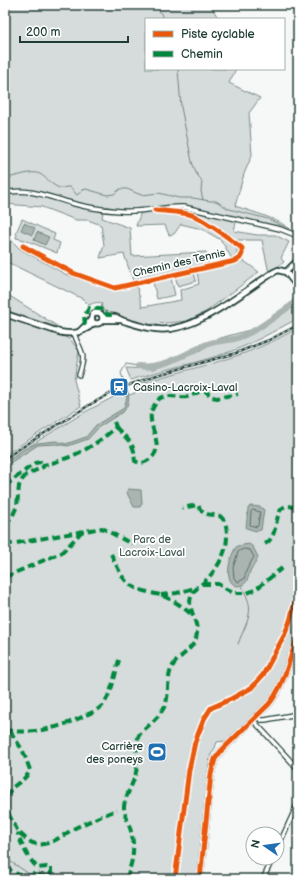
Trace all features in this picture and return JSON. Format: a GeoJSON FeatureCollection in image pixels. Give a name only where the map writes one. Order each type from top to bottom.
{"type":"FeatureCollection","features":[{"type":"Feature","properties":{"kind":"street"},"geometry":{"type":"LineString","coordinates":[[5,193],[16,190],[28,191],[79,205],[120,211],[154,210],[170,206],[184,207],[280,229],[298,236]]}},
{"type":"Feature","properties":{"kind":"street","name":"Chemin des Tennis"},"geometry":{"type":"LineString","coordinates":[[23,246],[73,273],[115,288],[235,261],[240,258],[242,248],[209,225],[193,216],[176,212],[154,210]]}},
{"type":"Feature","properties":{"kind":"street"},"geometry":{"type":"LineString","coordinates":[[286,272],[298,260]]}},
{"type":"Feature","properties":{"kind":"street"},"geometry":{"type":"LineString","coordinates":[[103,318],[116,317],[152,329],[167,330],[186,326],[229,302],[278,270],[286,272],[298,287]]}},
{"type":"Feature","properties":{"kind":"street"},"geometry":{"type":"LineString","coordinates":[[93,321],[92,316],[96,313],[101,314],[103,318]]}},
{"type":"Feature","properties":{"kind":"street"},"geometry":{"type":"LineString","coordinates":[[5,314],[59,332],[76,333],[93,321]]}},
{"type":"Feature","properties":{"kind":"street"},"geometry":{"type":"LineString","coordinates":[[93,321],[99,324],[103,318]]}},
{"type":"Feature","properties":{"kind":"street"},"geometry":{"type":"LineString","coordinates":[[76,333],[83,356],[83,362],[78,374]]}},
{"type":"Feature","properties":{"kind":"street"},"geometry":{"type":"LineString","coordinates":[[200,879],[212,766],[221,751],[269,704],[280,689],[298,636]]}},
{"type":"Feature","properties":{"kind":"street"},"geometry":{"type":"LineString","coordinates":[[257,716],[261,720],[265,720],[298,714]]}},
{"type":"Feature","properties":{"kind":"street"},"geometry":{"type":"LineString","coordinates":[[253,720],[298,769]]}},
{"type":"Feature","properties":{"kind":"street"},"geometry":{"type":"LineString","coordinates":[[285,831],[298,803]]}},
{"type":"Feature","properties":{"kind":"street"},"geometry":{"type":"LineString","coordinates":[[264,878],[269,866]]}},
{"type":"Feature","properties":{"kind":"green space"},"geometry":{"type":"Polygon","coordinates":[[[5,5],[210,5],[218,18],[145,18],[145,70],[236,70],[229,83],[260,98],[249,113],[252,155],[244,174],[235,206],[282,223],[295,233],[294,234],[237,218],[234,231],[257,235],[275,235],[289,242],[281,258],[284,262],[269,273],[262,240],[237,240],[237,252],[232,259],[221,240],[202,229],[181,224],[174,234],[169,235],[165,225],[136,226],[142,209],[120,209],[104,206],[102,218],[130,228],[132,256],[206,252],[208,265],[133,281],[124,254],[100,258],[104,245],[101,225],[88,220],[76,220],[42,207],[5,204],[5,5]]]}},
{"type":"Feature","properties":{"kind":"green space"},"geometry":{"type":"Polygon","coordinates":[[[22,219],[55,234],[53,240],[60,243],[57,253],[25,240],[16,238],[16,233],[22,219]]]}},
{"type":"Feature","properties":{"kind":"green space"},"geometry":{"type":"Polygon","coordinates":[[[5,230],[8,237],[20,249],[67,275],[114,290],[137,287],[142,307],[181,300],[180,290],[199,284],[197,271],[244,261],[259,272],[207,311],[187,321],[146,325],[113,315],[101,309],[102,304],[100,303],[89,305],[83,299],[5,261],[5,230]]]}},
{"type":"Feature","properties":{"kind":"green space"},"geometry":{"type":"Polygon","coordinates":[[[194,272],[196,281],[178,286],[175,276],[194,272]]]}},
{"type":"Feature","properties":{"kind":"green space"},"geometry":{"type":"Polygon","coordinates":[[[171,278],[175,295],[157,299],[153,282],[171,278]]]}},
{"type":"Feature","properties":{"kind":"green space"},"geometry":{"type":"Polygon","coordinates":[[[5,293],[60,328],[5,310],[5,293]]]}},
{"type":"Feature","properties":{"kind":"green space"},"geometry":{"type":"Polygon","coordinates":[[[298,294],[298,312],[294,315],[295,320],[264,337],[220,355],[131,380],[126,368],[154,369],[198,352],[217,339],[253,329],[286,308],[298,294]]]}},
{"type":"Feature","properties":{"kind":"green space"},"geometry":{"type":"Polygon","coordinates":[[[5,315],[70,339],[79,351],[74,380],[81,406],[5,455],[5,315]]]}},
{"type":"Feature","properties":{"kind":"green space","name":"Parc de Lacroix-Laval"},"geometry":{"type":"Polygon","coordinates":[[[298,328],[298,631],[278,690],[271,700],[226,741],[217,742],[210,756],[197,879],[5,879],[5,461],[85,412],[121,393],[126,396],[135,393],[136,385],[242,354],[271,342],[298,328]]]}},
{"type":"Feature","properties":{"kind":"water"},"geometry":{"type":"Polygon","coordinates":[[[24,223],[35,228],[32,235],[21,230],[24,223]]]}},
{"type":"Feature","properties":{"kind":"water"},"geometry":{"type":"Polygon","coordinates":[[[37,232],[49,237],[45,245],[34,240],[37,232]]]}},
{"type":"Feature","properties":{"kind":"water"},"geometry":{"type":"Polygon","coordinates":[[[127,389],[128,400],[124,411],[99,427],[88,439],[68,446],[56,444],[38,445],[5,466],[5,463],[24,449],[38,443],[56,441],[66,444],[86,437],[96,425],[124,408],[127,397],[125,390],[127,389]]]}},
{"type":"Feature","properties":{"kind":"water"},"geometry":{"type":"Polygon","coordinates":[[[128,489],[141,490],[142,503],[140,507],[134,507],[127,493],[128,489]]]}},
{"type":"Feature","properties":{"kind":"water"},"geometry":{"type":"Polygon","coordinates":[[[251,506],[261,507],[264,510],[261,530],[256,531],[246,528],[248,509],[251,506]]]}},
{"type":"Feature","properties":{"kind":"water"},"geometry":{"type":"Polygon","coordinates":[[[249,544],[253,547],[258,559],[251,569],[246,583],[237,586],[231,582],[229,576],[231,557],[237,546],[249,544]]]}},
{"type":"Feature","properties":{"kind":"waterway"},"geometry":{"type":"LineString","coordinates":[[156,5],[163,18]]}},
{"type":"Feature","properties":{"kind":"waterway"},"geometry":{"type":"LineString","coordinates":[[178,70],[181,107],[192,162],[196,173],[202,181],[201,191],[203,200]]}},
{"type":"Feature","properties":{"kind":"waterway"},"geometry":{"type":"LineString","coordinates":[[5,180],[14,176],[28,173],[38,173],[59,188],[71,188],[77,195],[86,189],[107,195],[114,194],[120,189],[127,189],[141,195],[159,193],[179,198],[216,201],[229,209],[268,219],[289,229]]}},
{"type":"Feature","properties":{"kind":"waterway"},"geometry":{"type":"LineString","coordinates":[[138,366],[165,363],[207,344],[234,339],[250,333],[295,303]]}},
{"type":"Feature","properties":{"kind":"waterway"},"geometry":{"type":"LineString","coordinates":[[123,379],[121,373],[126,364],[138,366]]}},
{"type":"Feature","properties":{"kind":"waterway"},"geometry":{"type":"LineString","coordinates":[[238,644],[248,619],[250,609],[248,599],[242,586]]}},
{"type":"Feature","properties":{"kind":"waterway"},"geometry":{"type":"LineString","coordinates":[[5,858],[37,879]]}},
{"type":"Feature","properties":{"kind":"railway"},"geometry":{"type":"LineString","coordinates":[[5,458],[91,404],[121,388],[154,376],[236,353],[269,340],[298,325]]}},
{"type":"Feature","properties":{"kind":"marked path"},"geometry":{"type":"LineString","coordinates":[[85,325],[84,316],[89,308],[101,309],[107,315],[112,315],[112,317]]}},
{"type":"Feature","properties":{"kind":"marked path"},"geometry":{"type":"LineString","coordinates":[[116,427],[132,445],[135,461],[144,463],[153,456],[156,451],[157,445],[152,426],[151,412],[159,399],[165,396],[187,397],[204,390],[212,397],[217,398],[238,394]]}},
{"type":"Feature","properties":{"kind":"marked path"},"geometry":{"type":"LineString","coordinates":[[5,524],[12,517],[17,506],[19,486],[26,475],[43,467],[44,465],[74,455],[91,446],[116,427],[113,419]]}},
{"type":"Feature","properties":{"kind":"marked path"},"geometry":{"type":"LineString","coordinates":[[5,486],[35,463],[41,462],[44,465]]}},
{"type":"Feature","properties":{"kind":"marked path"},"geometry":{"type":"LineString","coordinates":[[126,879],[132,860],[133,841],[125,815],[124,803],[136,772],[139,735],[158,717],[164,708],[167,699],[171,669],[196,639],[197,628],[190,606],[191,597],[194,591],[216,568],[223,556],[227,543],[226,525],[220,516],[202,512],[198,505],[182,508]]}},
{"type":"Feature","properties":{"kind":"marked path"},"geometry":{"type":"LineString","coordinates":[[265,544],[273,535],[280,510],[289,506],[298,509]]}},
{"type":"Feature","properties":{"kind":"marked path"},"geometry":{"type":"LineString","coordinates":[[5,545],[102,528],[132,544]]}},
{"type":"Feature","properties":{"kind":"marked path"},"geometry":{"type":"LineString","coordinates":[[5,577],[63,552],[83,530]]}},
{"type":"Feature","properties":{"kind":"marked path"},"geometry":{"type":"LineString","coordinates":[[111,554],[118,569],[128,583],[139,590],[169,598],[193,616]]}},
{"type":"Feature","properties":{"kind":"marked path"},"geometry":{"type":"LineString","coordinates":[[247,593],[255,590],[282,568]]}},
{"type":"Feature","properties":{"kind":"marked path"},"geometry":{"type":"LineString","coordinates":[[202,584],[218,584],[233,593],[243,593]]}},
{"type":"Feature","properties":{"kind":"marked path"},"geometry":{"type":"LineString","coordinates":[[161,595],[177,593],[198,587]]}},
{"type":"Feature","properties":{"kind":"marked path"},"geometry":{"type":"LineString","coordinates":[[5,730],[26,732],[56,727],[76,720],[96,710],[102,706],[108,696],[113,684],[119,660]]}},
{"type":"Feature","properties":{"kind":"marked path"},"geometry":{"type":"LineString","coordinates":[[10,731],[23,751],[30,770],[28,774],[11,789],[7,797],[7,808],[11,820],[25,838],[38,844],[45,844],[58,839],[77,827],[117,810]]}},
{"type":"Feature","properties":{"kind":"marked path"},"geometry":{"type":"LineString","coordinates":[[5,867],[19,875],[29,876],[36,873],[42,876],[49,876],[51,873],[51,868],[38,868],[31,861],[18,835],[19,833]]}},
{"type":"Feature","properties":{"kind":"cycle path"},"geometry":{"type":"LineString","coordinates":[[23,246],[73,273],[115,288],[235,261],[240,258],[242,248],[197,217],[182,213],[155,210]]}},
{"type":"Feature","properties":{"kind":"cycle path"},"geometry":{"type":"LineString","coordinates":[[175,879],[189,770],[195,742],[204,719],[211,708],[251,688],[263,675],[284,636],[290,621],[298,589]]}},
{"type":"Feature","properties":{"kind":"cycle path"},"geometry":{"type":"LineString","coordinates":[[200,879],[211,774],[215,759],[221,751],[269,704],[283,680],[298,636]]}},
{"type":"Feature","properties":{"kind":"place","name":"Casino-Lacroix-Laval"},"geometry":{"type":"Point","coordinates":[119,387]}},
{"type":"Feature","properties":{"kind":"place","name":"Carrière des poneys"},"geometry":{"type":"Point","coordinates":[157,752]}}]}
